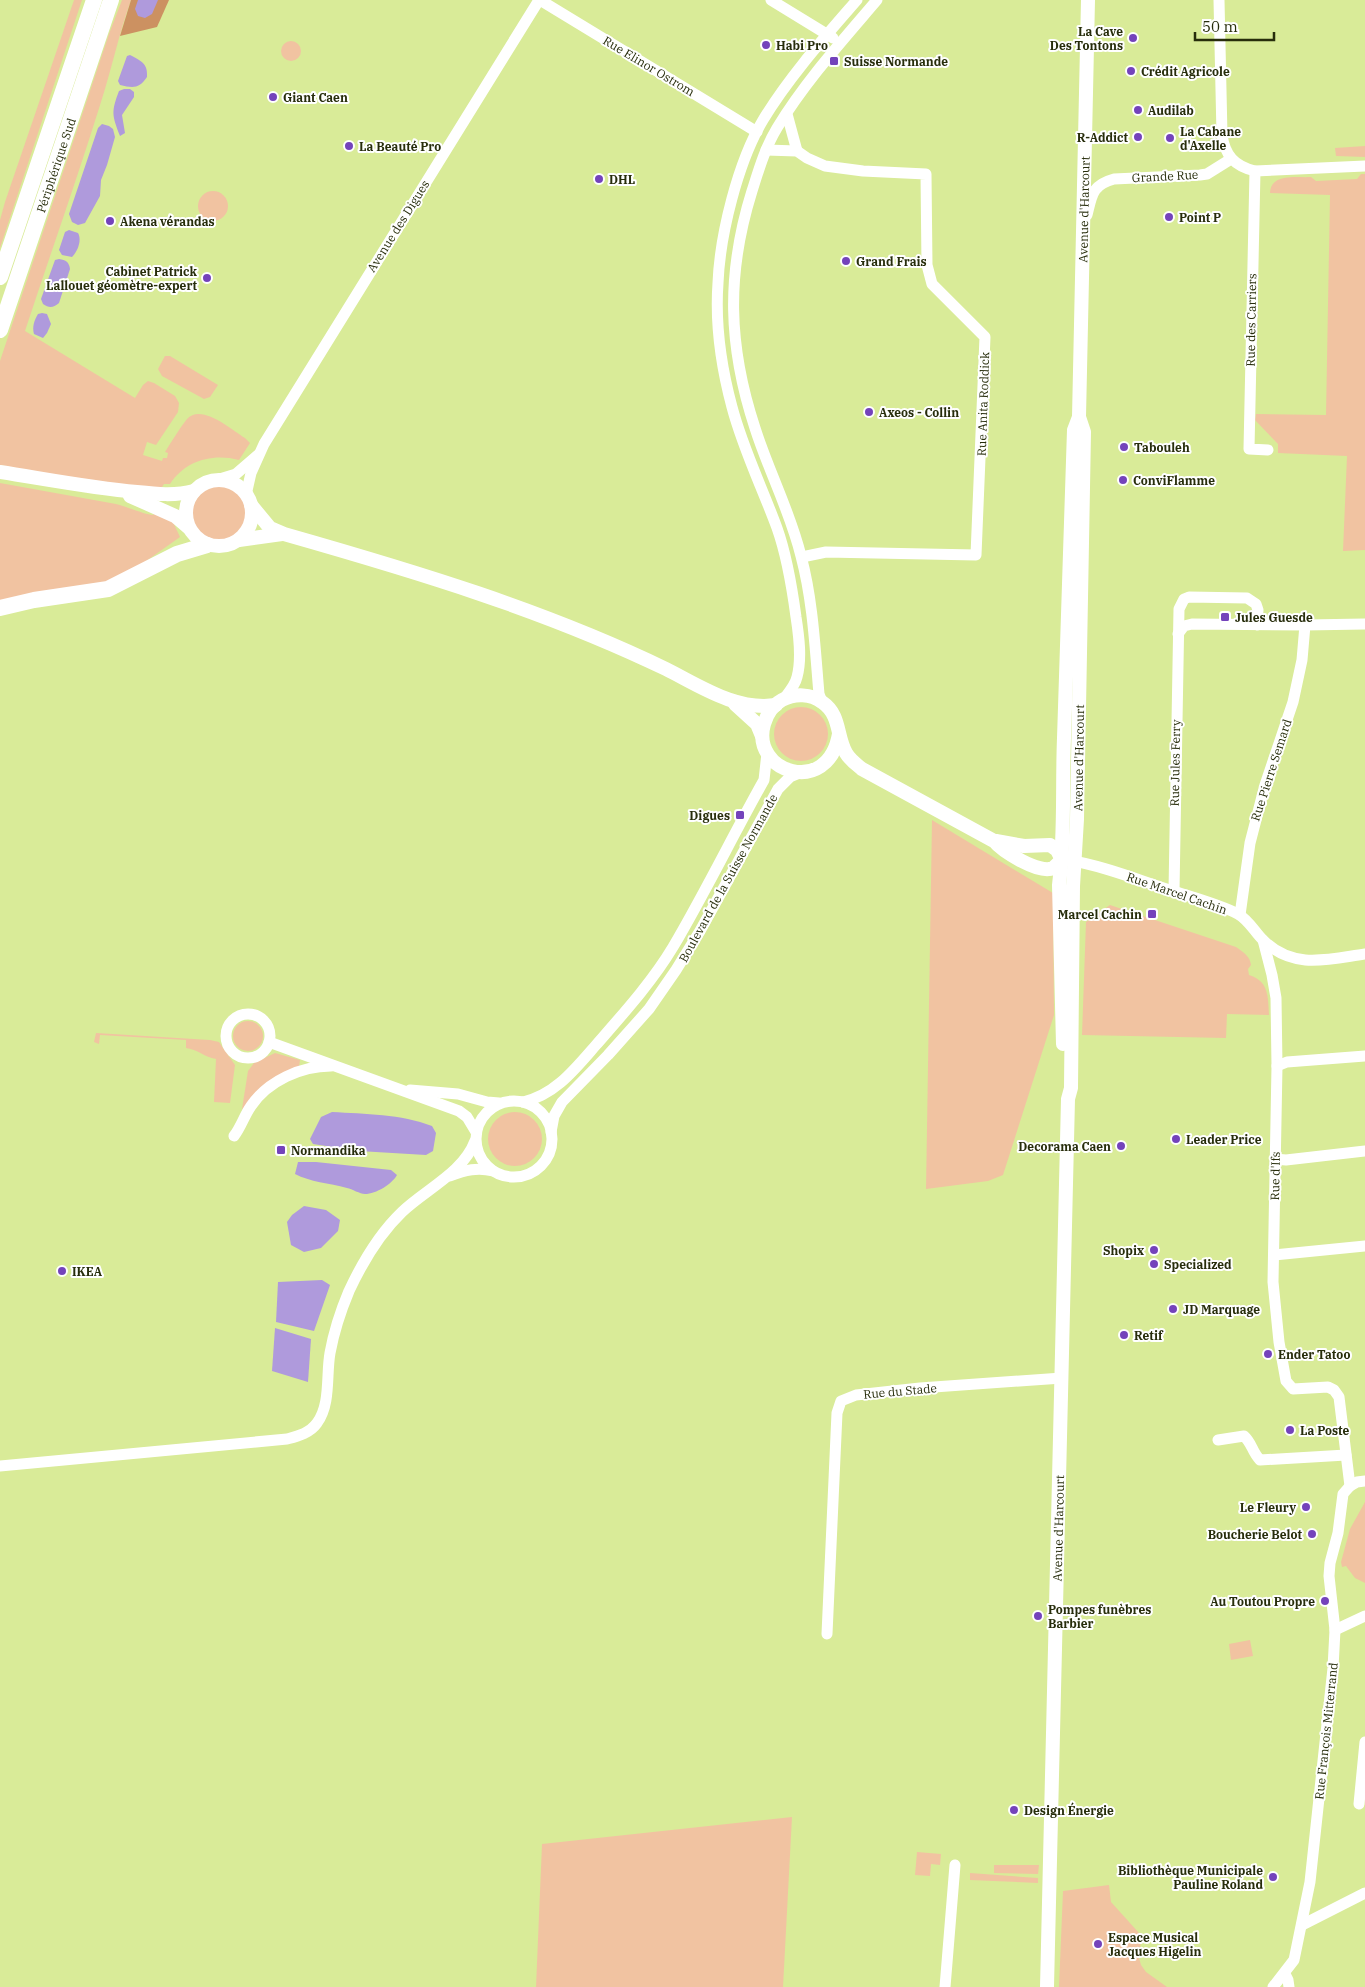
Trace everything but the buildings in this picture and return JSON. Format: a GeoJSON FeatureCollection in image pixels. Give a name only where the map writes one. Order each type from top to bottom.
{"type":"FeatureCollection","features":[{"type":"Feature","properties":{"kind":"highway","name":"Périphérique Sud"},"geometry":{"type":"LineString","coordinates":[[0,277],[94,0]]}},
{"type":"Feature","properties":{"kind":"highway","name":"Périphérique Sud"},"geometry":{"type":"LineString","coordinates":[[0,330],[111,0]]}},
{"type":"Feature","properties":{"kind":"highway"},"geometry":{"type":"LineString","coordinates":[[0,608],[34,600],[108,590],[177,554],[207,545]]}},
{"type":"Feature","properties":{"kind":"main road","name":"Avenue d'Harcourt"},"geometry":{"type":"LineString","coordinates":[[1068,861],[1064,742],[1074,430],[1079,417],[1088,0]]}},
{"type":"Feature","properties":{"kind":"main road","name":"Avenue d'Harcourt"},"geometry":{"type":"LineString","coordinates":[[1048,1987],[1068,1099],[1064,1089],[1059,885],[1068,861],[1077,819],[1084,432],[1079,417]]}},
{"type":"Feature","properties":{"kind":"main road"},"geometry":{"type":"LineString","coordinates":[[0,472],[116,490],[161,494],[194,492]]}},
{"type":"Feature","properties":{"kind":"main road"},"geometry":{"type":"LineString","coordinates":[[188,528],[186,511],[188,501],[194,492],[203,484],[213,481],[231,483],[240,488],[270,528],[284,534],[395,566],[527,610],[641,657],[730,700],[745,711],[757,724],[767,753],[782,768],[802,772],[824,764],[833,755],[837,747],[839,734]]}},
{"type":"Feature","properties":{"kind":"main road"},"geometry":{"type":"LineString","coordinates":[[116,490],[175,516],[197,539],[207,545],[219,547],[227,546],[238,540],[246,532],[250,524],[249,500]]}},
{"type":"Feature","properties":{"kind":"main road"},"geometry":{"type":"LineString","coordinates":[[238,540],[284,534]]}},
{"type":"Feature","properties":{"kind":"main road"},"geometry":{"type":"LineString","coordinates":[[730,700],[754,706],[804,695],[822,702],[836,717],[839,734],[848,756],[862,769],[994,841],[1024,846],[1050,845],[1068,861],[1053,868],[1044,869],[1022,861],[998,846],[994,841]]}},
{"type":"Feature","properties":{"kind":"main road"},"geometry":{"type":"LineString","coordinates":[[763,739],[764,722],[779,702]]}},
{"type":"Feature","properties":{"kind":"main road"},"geometry":{"type":"LineString","coordinates":[[824,764],[838,763],[862,769]]}},
{"type":"Feature","properties":{"kind":"street","name":"Rue Elinor Ostrom"},"geometry":{"type":"LineString","coordinates":[[540,0],[757,132]]}},
{"type":"Feature","properties":{"kind":"street","name":"Avenue des Digues"},"geometry":{"type":"LineString","coordinates":[[259,453],[540,0]]}},
{"type":"Feature","properties":{"kind":"street"},"geometry":{"type":"LineString","coordinates":[[771,0],[835,40],[814,67],[810,82]]}},
{"type":"Feature","properties":{"kind":"street"},"geometry":{"type":"LineString","coordinates":[[779,702],[792,687],[798,674],[799,643],[794,602],[788,566],[778,530],[752,468],[732,408],[720,354],[717,319],[718,282],[726,226],[748,152],[757,132],[782,90],[857,0]]}},
{"type":"Feature","properties":{"kind":"street"},"geometry":{"type":"LineString","coordinates":[[822,702],[818,694],[810,602],[802,557],[782,495],[767,462],[755,428],[735,352],[732,317],[733,291],[738,247],[746,211],[766,150],[786,114],[877,0]]}},
{"type":"Feature","properties":{"kind":"street"},"geometry":{"type":"LineString","coordinates":[[1219,0],[1222,135],[1224,146],[1231,159],[1245,168],[1254,171],[1365,166]]}},
{"type":"Feature","properties":{"kind":"street"},"geometry":{"type":"LineString","coordinates":[[786,114],[797,151]]}},
{"type":"Feature","properties":{"kind":"street","name":"Rue Anita Roddick"},"geometry":{"type":"LineString","coordinates":[[766,150],[797,151],[825,166],[863,171],[926,174],[927,265],[932,284],[985,338],[976,555],[826,552],[802,557]]}},
{"type":"Feature","properties":{"kind":"street","name":"Grande Rue"},"geometry":{"type":"LineString","coordinates":[[1084,228],[1092,196],[1097,186],[1114,179],[1206,174],[1231,159]]}},
{"type":"Feature","properties":{"kind":"street","name":"Rue des Carriers"},"geometry":{"type":"LineString","coordinates":[[1254,171],[1249,449],[1268,450]]}},
{"type":"Feature","properties":{"kind":"street"},"geometry":{"type":"LineString","coordinates":[[213,481],[236,474],[259,453]]}},
{"type":"Feature","properties":{"kind":"street"},"geometry":{"type":"LineString","coordinates":[[249,500],[259,453]]}},
{"type":"Feature","properties":{"kind":"street","name":"Rue Jules Ferry"},"geometry":{"type":"LineString","coordinates":[[1174,891],[1179,609],[1184,599],[1189,597],[1247,598],[1256,604],[1258,610],[1257,625]]}},
{"type":"Feature","properties":{"kind":"street"},"geometry":{"type":"LineString","coordinates":[[1178,634],[1184,626],[1192,624],[1365,624]]}},
{"type":"Feature","properties":{"kind":"street","name":"Rue Pierre Semard"},"geometry":{"type":"LineString","coordinates":[[1240,915],[1250,843],[1265,785],[1293,702],[1302,660],[1305,625]]}},
{"type":"Feature","properties":{"kind":"street","name":"Boulevard de la Suisse Normande"},"geometry":{"type":"LineString","coordinates":[[523,1102],[542,1096],[560,1083],[620,1018],[672,948],[764,780],[767,753]]}},
{"type":"Feature","properties":{"kind":"street","name":"Boulevard de la Suisse Normande"},"geometry":{"type":"LineString","coordinates":[[551,1132],[552,1120],[562,1102],[643,1016],[676,970],[700,931],[778,789],[790,777],[802,772]]}},
{"type":"Feature","properties":{"kind":"street","name":"Rue Marcel Cachin"},"geometry":{"type":"LineString","coordinates":[[1068,861],[1105,868],[1240,915],[1257,930],[1263,940],[1277,951],[1308,961],[1365,954]]}},
{"type":"Feature","properties":{"kind":"street","name":"Rue d'Ifs"},"geometry":{"type":"LineString","coordinates":[[1263,940],[1276,998],[1277,1066],[1273,1282],[1279,1342],[1286,1381],[1294,1389],[1328,1387],[1334,1390],[1339,1397],[1350,1486]]}},
{"type":"Feature","properties":{"kind":"street"},"geometry":{"type":"LineString","coordinates":[[268,1042],[399,1088],[463,1113],[470,1121],[483,1161],[494,1172]]}},
{"type":"Feature","properties":{"kind":"street"},"geometry":{"type":"LineString","coordinates":[[1277,1066],[1287,1062],[1365,1056]]}},
{"type":"Feature","properties":{"kind":"street"},"geometry":{"type":"LineString","coordinates":[[234,1136],[252,1104],[277,1082],[291,1074],[310,1068],[325,1066],[341,1068]]}},
{"type":"Feature","properties":{"kind":"street"},"geometry":{"type":"LineString","coordinates":[[399,1088],[458,1094],[499,1104]]}},
{"type":"Feature","properties":{"kind":"street"},"geometry":{"type":"LineString","coordinates":[[0,1466],[287,1438],[303,1434],[314,1427],[325,1405],[328,1365],[333,1338],[344,1303],[362,1264],[390,1224],[469,1154],[481,1118],[486,1112],[507,1101],[523,1102],[538,1109],[544,1115],[551,1132],[550,1151],[544,1162],[536,1170],[523,1176],[508,1177],[479,1169],[444,1178]]}},
{"type":"Feature","properties":{"kind":"street"},"geometry":{"type":"LineString","coordinates":[[1275,1159],[1365,1151]]}},
{"type":"Feature","properties":{"kind":"street"},"geometry":{"type":"LineString","coordinates":[[1274,1255],[1365,1246]]}},
{"type":"Feature","properties":{"kind":"street","name":"Rue du Stade"},"geometry":{"type":"LineString","coordinates":[[827,1634],[837,1414],[841,1401],[856,1395],[890,1391],[1062,1378]]}},
{"type":"Feature","properties":{"kind":"street"},"geometry":{"type":"LineString","coordinates":[[1218,1440],[1244,1436],[1251,1442],[1254,1454],[1260,1460],[1346,1454]]}},
{"type":"Feature","properties":{"kind":"street"},"geometry":{"type":"LineString","coordinates":[[1350,1486],[1357,1482],[1365,1481]]}},
{"type":"Feature","properties":{"kind":"street","name":"Rue François Mitterrand"},"geometry":{"type":"LineString","coordinates":[[1273,1987],[1294,1960],[1310,1882],[1333,1668],[1335,1630],[1329,1576],[1330,1563],[1338,1533],[1342,1499],[1350,1486]]}},
{"type":"Feature","properties":{"kind":"street"},"geometry":{"type":"LineString","coordinates":[[1335,1630],[1365,1617]]}},
{"type":"Feature","properties":{"kind":"street"},"geometry":{"type":"LineString","coordinates":[[1359,1804],[1365,1742]]}},
{"type":"Feature","properties":{"kind":"street"},"geometry":{"type":"LineString","coordinates":[[946,1987],[955,1865]]}},
{"type":"Feature","properties":{"kind":"street"},"geometry":{"type":"LineString","coordinates":[[1302,1925],[1365,1893]]}},
{"type":"Feature","properties":{"kind":"street"},"geometry":{"type":"LineString","coordinates":[[1285,1974],[1289,1987]]}},
{"type":"Feature","properties":{"kind":"shaded area"},"geometry":{"type":"Polygon","coordinates":[[[74,0],[82,0],[0,248],[0,220],[5,202],[74,0]]]}},
{"type":"Feature","properties":{"kind":"shaded area"},"geometry":{"type":"Polygon","coordinates":[[[122,0],[131,0],[92,131],[25,331],[135,398],[143,385],[148,381],[175,396],[179,403],[178,412],[156,445],[147,442],[143,455],[162,461],[163,458],[167,458],[168,453],[165,452],[187,419],[193,415],[200,414],[216,419],[250,443],[239,460],[209,458],[191,464],[176,476],[170,484],[164,484],[160,490],[59,476],[0,465],[0,361],[122,0]]]}},
{"type":"Feature","properties":{"kind":"shaded area"},"geometry":{"type":"Polygon","coordinates":[[[131,0],[169,0],[157,27],[120,36],[131,0]]]}},
{"type":"Feature","properties":{"kind":"shaded area"},"geometry":{"type":"Polygon","coordinates":[[[138,0],[158,0],[152,14],[145,18],[138,16],[135,9],[138,0]]]}},
{"type":"Feature","properties":{"kind":"shaded area"},"geometry":{"type":"Polygon","coordinates":[[[291,41],[298,44],[301,51],[298,58],[291,61],[284,58],[281,51],[284,44],[291,41]]]}},
{"type":"Feature","properties":{"kind":"shaded area"},"geometry":{"type":"Polygon","coordinates":[[[130,55],[145,65],[147,72],[147,77],[144,81],[135,87],[120,85],[118,81],[127,56],[130,55]]]}},
{"type":"Feature","properties":{"kind":"shaded area"},"geometry":{"type":"Polygon","coordinates":[[[130,89],[134,92],[134,97],[122,115],[125,133],[120,136],[114,118],[114,109],[119,91],[130,89]]]}},
{"type":"Feature","properties":{"kind":"shaded area"},"geometry":{"type":"Polygon","coordinates":[[[102,124],[113,129],[115,137],[101,180],[100,196],[85,223],[78,225],[72,222],[69,214],[98,128],[102,124]]]}},
{"type":"Feature","properties":{"kind":"shaded area"},"geometry":{"type":"Polygon","coordinates":[[[1365,146],[1365,157],[1336,156],[1335,148],[1365,146]]]}},
{"type":"Feature","properties":{"kind":"shaded area"},"geometry":{"type":"Polygon","coordinates":[[[1361,174],[1365,174],[1365,550],[1343,551],[1347,456],[1278,453],[1278,444],[1255,420],[1256,414],[1326,415],[1330,195],[1270,193],[1271,187],[1279,179],[1285,178],[1311,177],[1316,181],[1357,179],[1361,174]]]}},
{"type":"Feature","properties":{"kind":"shaded area"},"geometry":{"type":"Polygon","coordinates":[[[213,191],[224,195],[228,206],[224,217],[213,221],[202,217],[198,206],[202,195],[213,191]]]}},
{"type":"Feature","properties":{"kind":"shaded area"},"geometry":{"type":"Polygon","coordinates":[[[69,230],[78,233],[80,239],[78,249],[72,257],[62,255],[59,250],[65,232],[69,230]]]}},
{"type":"Feature","properties":{"kind":"shaded area"},"geometry":{"type":"Polygon","coordinates":[[[59,259],[67,262],[70,269],[59,303],[49,307],[43,304],[41,299],[55,260],[59,259]]]}},
{"type":"Feature","properties":{"kind":"shaded area"},"geometry":{"type":"Polygon","coordinates":[[[38,314],[47,314],[51,324],[43,338],[34,334],[33,329],[38,314]]]}},
{"type":"Feature","properties":{"kind":"shaded area"},"geometry":{"type":"Polygon","coordinates":[[[165,356],[170,356],[218,385],[210,397],[204,399],[162,376],[158,369],[165,356]]]}},
{"type":"Feature","properties":{"kind":"shaded area"},"geometry":{"type":"Polygon","coordinates":[[[0,483],[116,504],[150,515],[153,515],[156,511],[172,520],[180,537],[125,576],[105,585],[0,603],[0,483]]]}},
{"type":"Feature","properties":{"kind":"shaded area"},"geometry":{"type":"Polygon","coordinates":[[[220,486],[235,491],[243,499],[248,514],[243,529],[235,537],[220,542],[205,537],[197,529],[192,514],[197,499],[205,491],[220,486]]]}},
{"type":"Feature","properties":{"kind":"shaded area"},"geometry":{"type":"Polygon","coordinates":[[[796,707],[806,707],[816,711],[824,719],[828,734],[824,749],[816,757],[806,761],[796,761],[786,757],[778,749],[774,739],[774,729],[778,719],[786,711],[796,707]]]}},
{"type":"Feature","properties":{"kind":"shaded area"},"geometry":{"type":"Polygon","coordinates":[[[932,820],[1053,893],[1054,1015],[1003,1175],[988,1181],[926,1189],[932,820]]]}},
{"type":"Feature","properties":{"kind":"shaded area"},"geometry":{"type":"Polygon","coordinates":[[[1110,905],[1236,947],[1246,954],[1249,959],[1251,965],[1248,969],[1249,975],[1260,981],[1266,990],[1269,1015],[1227,1014],[1226,1038],[1082,1035],[1086,922],[1110,905]]]}},
{"type":"Feature","properties":{"kind":"shaded area"},"geometry":{"type":"Polygon","coordinates":[[[248,1021],[259,1025],[263,1036],[259,1047],[248,1051],[237,1047],[233,1036],[237,1025],[248,1021]]]}},
{"type":"Feature","properties":{"kind":"shaded area"},"geometry":{"type":"Polygon","coordinates":[[[96,1033],[219,1042],[235,1065],[230,1103],[214,1102],[216,1059],[186,1048],[186,1040],[100,1035],[99,1044],[94,1042],[96,1033]]]}},
{"type":"Feature","properties":{"kind":"shaded area"},"geometry":{"type":"Polygon","coordinates":[[[275,1053],[300,1060],[299,1067],[242,1109],[248,1071],[254,1063],[275,1053]]]}},
{"type":"Feature","properties":{"kind":"shaded area"},"geometry":{"type":"Polygon","coordinates":[[[332,1112],[395,1117],[432,1126],[436,1133],[433,1151],[426,1155],[359,1151],[313,1144],[310,1139],[321,1117],[332,1112]]]}},
{"type":"Feature","properties":{"kind":"shaded area"},"geometry":{"type":"Polygon","coordinates":[[[510,1112],[520,1112],[530,1116],[538,1124],[542,1139],[538,1154],[530,1162],[520,1166],[510,1166],[500,1162],[492,1154],[488,1144],[488,1134],[492,1124],[500,1116],[510,1112]]]}},
{"type":"Feature","properties":{"kind":"shaded area"},"geometry":{"type":"Polygon","coordinates":[[[298,1162],[316,1162],[391,1170],[397,1175],[383,1188],[369,1194],[363,1194],[295,1174],[298,1162]]]}},
{"type":"Feature","properties":{"kind":"shaded area"},"geometry":{"type":"Polygon","coordinates":[[[304,1206],[326,1210],[340,1220],[338,1231],[321,1248],[304,1252],[291,1245],[287,1222],[292,1215],[304,1206]]]}},
{"type":"Feature","properties":{"kind":"shaded area"},"geometry":{"type":"Polygon","coordinates":[[[322,1280],[330,1285],[314,1331],[276,1322],[278,1282],[322,1280]]]}},
{"type":"Feature","properties":{"kind":"shaded area"},"geometry":{"type":"Polygon","coordinates":[[[275,1328],[311,1339],[308,1382],[272,1371],[275,1328]]]}},
{"type":"Feature","properties":{"kind":"shaded area"},"geometry":{"type":"Polygon","coordinates":[[[1365,1502],[1365,1583],[1355,1578],[1346,1566],[1342,1567],[1341,1562],[1350,1529],[1365,1502]]]}},
{"type":"Feature","properties":{"kind":"shaded area"},"geometry":{"type":"Polygon","coordinates":[[[1250,1640],[1253,1656],[1231,1660],[1229,1644],[1250,1640]]]}},
{"type":"Feature","properties":{"kind":"shaded area"},"geometry":{"type":"Polygon","coordinates":[[[792,1817],[783,1987],[536,1987],[542,1844],[792,1817]]]}},
{"type":"Feature","properties":{"kind":"shaded area"},"geometry":{"type":"Polygon","coordinates":[[[917,1852],[941,1854],[940,1865],[931,1864],[930,1876],[915,1875],[917,1852]]]}},
{"type":"Feature","properties":{"kind":"shaded area"},"geometry":{"type":"Polygon","coordinates":[[[994,1865],[1039,1865],[1038,1874],[994,1873],[994,1865]]]}},
{"type":"Feature","properties":{"kind":"shaded area"},"geometry":{"type":"Polygon","coordinates":[[[970,1873],[1038,1878],[1038,1883],[970,1880],[970,1873]]]}},
{"type":"Feature","properties":{"kind":"shaded area"},"geometry":{"type":"Polygon","coordinates":[[[1109,1885],[1111,1902],[1139,1933],[1141,1940],[1139,1958],[1141,1965],[1146,1972],[1167,1987],[1059,1987],[1063,1891],[1109,1885]]]}},
{"type":"Feature","properties":{"kind":"place","name":"La Cave Des Tontons"},"geometry":{"type":"Point","coordinates":[1133,38]}},
{"type":"Feature","properties":{"kind":"place","name":"Habi Pro"},"geometry":{"type":"Point","coordinates":[766,45]}},
{"type":"Feature","properties":{"kind":"place","name":"Suisse Normande"},"geometry":{"type":"Point","coordinates":[834,61]}},
{"type":"Feature","properties":{"kind":"place","name":"Crédit Agricole"},"geometry":{"type":"Point","coordinates":[1131,71]}},
{"type":"Feature","properties":{"kind":"place","name":"Giant Caen"},"geometry":{"type":"Point","coordinates":[273,97]}},
{"type":"Feature","properties":{"kind":"place","name":"Audilab"},"geometry":{"type":"Point","coordinates":[1138,110]}},
{"type":"Feature","properties":{"kind":"place","name":"R-Addict"},"geometry":{"type":"Point","coordinates":[1138,137]}},
{"type":"Feature","properties":{"kind":"place","name":"La Cabane d'Axelle"},"geometry":{"type":"Point","coordinates":[1170,138]}},
{"type":"Feature","properties":{"kind":"place","name":"La Beauté Pro"},"geometry":{"type":"Point","coordinates":[349,146]}},
{"type":"Feature","properties":{"kind":"place","name":"DHL"},"geometry":{"type":"Point","coordinates":[599,179]}},
{"type":"Feature","properties":{"kind":"place","name":"Point P"},"geometry":{"type":"Point","coordinates":[1169,217]}},
{"type":"Feature","properties":{"kind":"place","name":"Akena vérandas"},"geometry":{"type":"Point","coordinates":[110,221]}},
{"type":"Feature","properties":{"kind":"place","name":"Grand Frais"},"geometry":{"type":"Point","coordinates":[846,261]}},
{"type":"Feature","properties":{"kind":"place","name":"Cabinet Patrick Lallouet géomètre-expert"},"geometry":{"type":"Point","coordinates":[207,278]}},
{"type":"Feature","properties":{"kind":"place","name":"Axeos - Collin"},"geometry":{"type":"Point","coordinates":[869,412]}},
{"type":"Feature","properties":{"kind":"place","name":"Tabouleh"},"geometry":{"type":"Point","coordinates":[1124,447]}},
{"type":"Feature","properties":{"kind":"place","name":"ConviFlamme"},"geometry":{"type":"Point","coordinates":[1123,480]}},
{"type":"Feature","properties":{"kind":"place","name":"Jules Guesde"},"geometry":{"type":"Point","coordinates":[1225,617]}},
{"type":"Feature","properties":{"kind":"place","name":"Digues"},"geometry":{"type":"Point","coordinates":[740,815]}},
{"type":"Feature","properties":{"kind":"place","name":"Marcel Cachin"},"geometry":{"type":"Point","coordinates":[1152,914]}},
{"type":"Feature","properties":{"kind":"place","name":"Leader Price"},"geometry":{"type":"Point","coordinates":[1176,1139]}},
{"type":"Feature","properties":{"kind":"place","name":"Decorama Caen"},"geometry":{"type":"Point","coordinates":[1121,1146]}},
{"type":"Feature","properties":{"kind":"place","name":"Normandika"},"geometry":{"type":"Point","coordinates":[281,1150]}},
{"type":"Feature","properties":{"kind":"place","name":"Shopix"},"geometry":{"type":"Point","coordinates":[1154,1250]}},
{"type":"Feature","properties":{"kind":"place","name":"Specialized"},"geometry":{"type":"Point","coordinates":[1154,1264]}},
{"type":"Feature","properties":{"kind":"place","name":"IKEA"},"geometry":{"type":"Point","coordinates":[62,1271]}},
{"type":"Feature","properties":{"kind":"place","name":"JD Marquage"},"geometry":{"type":"Point","coordinates":[1173,1309]}},
{"type":"Feature","properties":{"kind":"place","name":"Retif"},"geometry":{"type":"Point","coordinates":[1124,1335]}},
{"type":"Feature","properties":{"kind":"place","name":"Ender Tatoo"},"geometry":{"type":"Point","coordinates":[1268,1354]}},
{"type":"Feature","properties":{"kind":"place","name":"La Poste"},"geometry":{"type":"Point","coordinates":[1290,1430]}},
{"type":"Feature","properties":{"kind":"place","name":"Le Fleury"},"geometry":{"type":"Point","coordinates":[1306,1507]}},
{"type":"Feature","properties":{"kind":"place","name":"Boucherie Belot"},"geometry":{"type":"Point","coordinates":[1312,1534]}},
{"type":"Feature","properties":{"kind":"place","name":"Au Toutou Propre"},"geometry":{"type":"Point","coordinates":[1325,1601]}},
{"type":"Feature","properties":{"kind":"place","name":"Pompes funèbres Barbier"},"geometry":{"type":"Point","coordinates":[1038,1616]}},
{"type":"Feature","properties":{"kind":"place","name":"Design Énergie"},"geometry":{"type":"Point","coordinates":[1014,1810]}},
{"type":"Feature","properties":{"kind":"place","name":"Bibliothèque Municipale Pauline Roland"},"geometry":{"type":"Point","coordinates":[1273,1877]}},
{"type":"Feature","properties":{"kind":"place","name":"Espace Musical Jacques Higelin"},"geometry":{"type":"Point","coordinates":[1098,1944]}}]}
